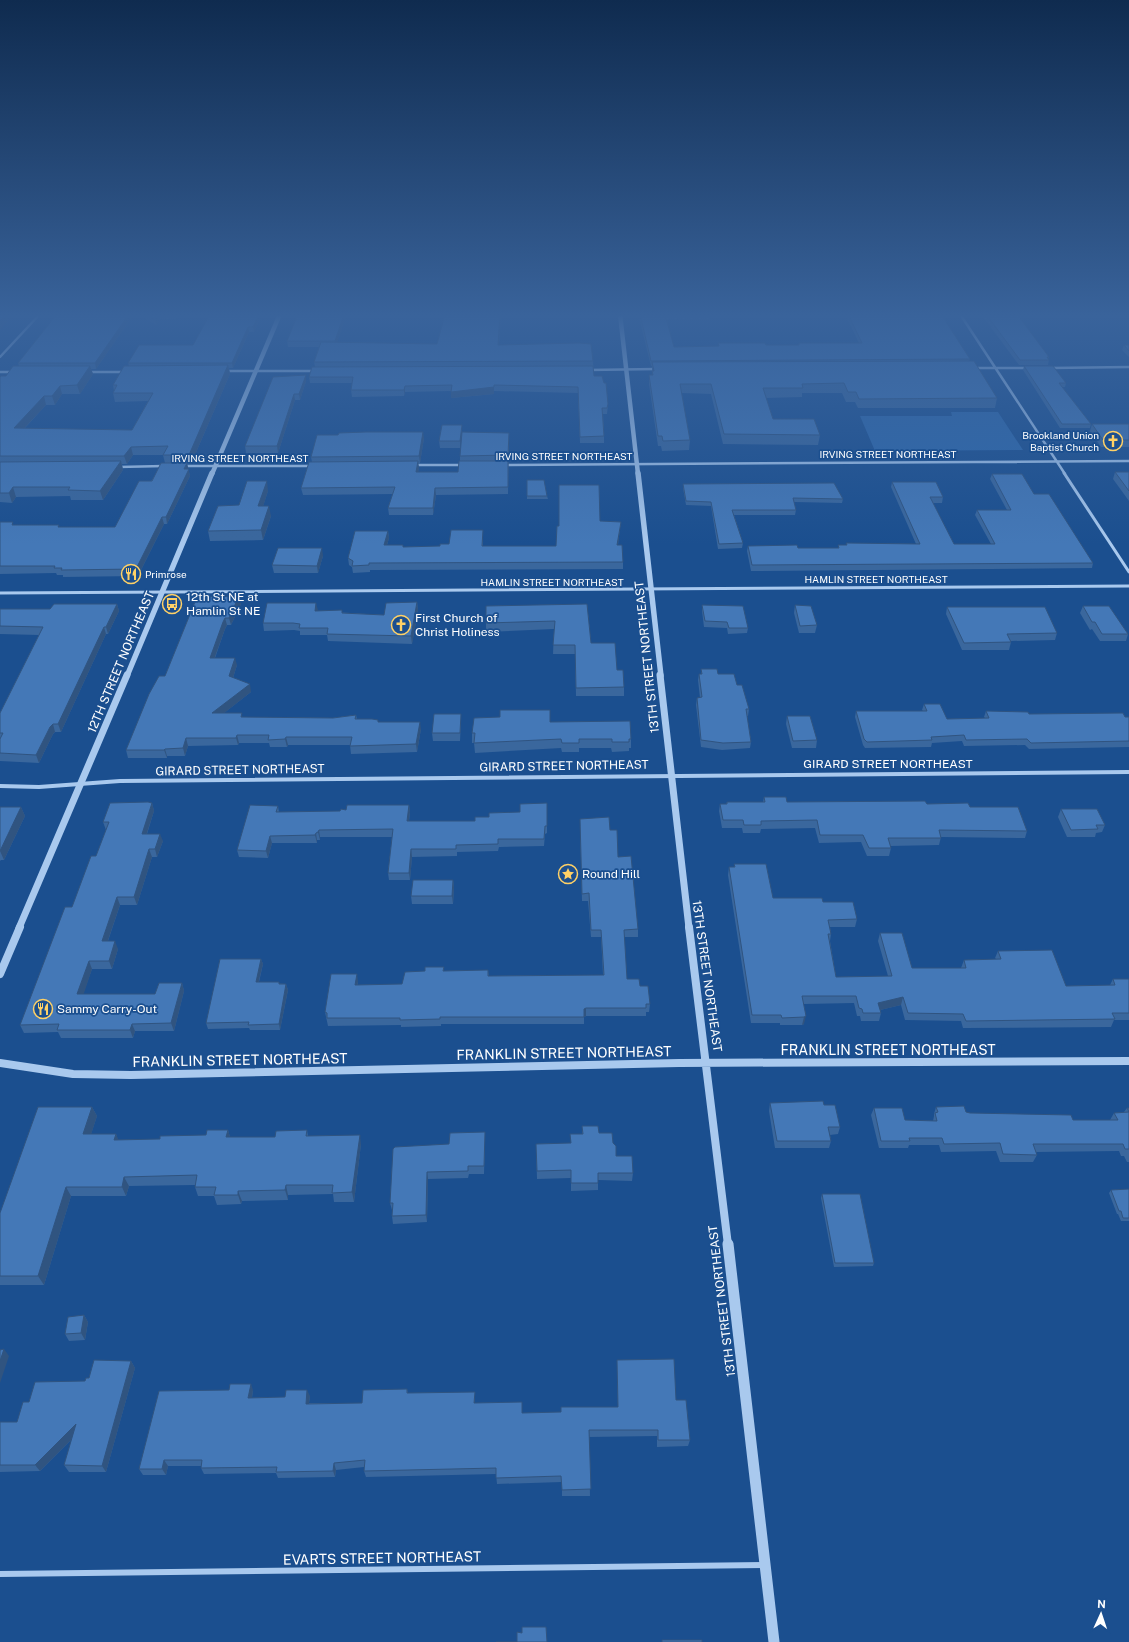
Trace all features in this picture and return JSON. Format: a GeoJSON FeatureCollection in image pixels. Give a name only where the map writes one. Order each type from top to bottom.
{"type":"FeatureCollection","features":[{"type":"Feature","properties":{"kind":"street","name":"12TH STREET NORTHEAST"},"geometry":{"type":"LineString","coordinates":[[0,974],[248,391]]}},
{"type":"Feature","properties":{"kind":"street","name":"13TH STREET NORTHEAST"},"geometry":{"type":"LineString","coordinates":[[629,391],[698,1010],[707,1064],[774,1642]]}},
{"type":"Feature","properties":{"kind":"street"},"geometry":{"type":"LineString","coordinates":[[1010,391],[1129,572]]}},
{"type":"Feature","properties":{"kind":"street","name":"IRVING STREET NORTHEAST"},"geometry":{"type":"LineString","coordinates":[[502,465],[1129,461]]}},
{"type":"Feature","properties":{"kind":"street"},"geometry":{"type":"LineString","coordinates":[[407,465],[470,465]]}},
{"type":"Feature","properties":{"kind":"street","name":"IRVING STREET NORTHEAST"},"geometry":{"type":"LineString","coordinates":[[112,467],[165,466]]}},
{"type":"Feature","properties":{"kind":"street","name":"IRVING STREET NORTHEAST"},"geometry":{"type":"LineString","coordinates":[[180,466],[317,466]]}},
{"type":"Feature","properties":{"kind":"street","name":"HAMLIN STREET NORTHEAST"},"geometry":{"type":"LineString","coordinates":[[0,593],[1129,586]]}},
{"type":"Feature","properties":{"kind":"street","name":"GIRARD STREET NORTHEAST"},"geometry":{"type":"LineString","coordinates":[[0,786],[81,784],[120,781],[1129,772]]}},
{"type":"Feature","properties":{"kind":"street","name":"FRANKLIN STREET NORTHEAST"},"geometry":{"type":"LineString","coordinates":[[0,1063],[73,1074],[131,1075],[707,1064],[1129,1061]]}},
{"type":"Feature","properties":{"kind":"street","name":"EVARTS STREET NORTHEAST"},"geometry":{"type":"LineString","coordinates":[[0,1574],[765,1565]]}},
{"type":"Feature","properties":{"kind":"shaded area"},"geometry":{"type":"Polygon","coordinates":[[[951,412],[998,412],[1023,450],[875,451],[860,416],[952,416],[951,412]]]}},
{"type":"Feature","properties":{"kind":"building"},"geometry":{"type":"Polygon","coordinates":[[[0,391],[56,391],[52,396],[44,396],[14,428],[132,430],[153,393],[113,393],[114,391],[217,391],[189,455],[163,455],[168,446],[131,447],[124,456],[0,456],[0,391]]]}},
{"type":"Feature","properties":{"kind":"building"},"geometry":{"type":"Polygon","coordinates":[[[267,391],[300,391],[299,394],[294,394],[277,446],[245,446],[267,391]]]}},
{"type":"Feature","properties":{"kind":"building"},"geometry":{"type":"Polygon","coordinates":[[[578,391],[607,391],[607,408],[602,408],[604,436],[580,437],[578,391]]]}},
{"type":"Feature","properties":{"kind":"building"},"geometry":{"type":"Polygon","coordinates":[[[651,391],[681,391],[690,440],[663,441],[662,436],[658,436],[651,391]]]}},
{"type":"Feature","properties":{"kind":"building"},"geometry":{"type":"Polygon","coordinates":[[[713,391],[764,391],[773,419],[814,419],[820,435],[724,434],[713,391]]]}},
{"type":"Feature","properties":{"kind":"building"},"geometry":{"type":"Polygon","coordinates":[[[847,391],[992,391],[997,398],[859,399],[856,392],[848,392],[847,391]]]}},
{"type":"Feature","properties":{"kind":"building"},"geometry":{"type":"Polygon","coordinates":[[[1040,391],[1065,391],[1091,424],[1062,424],[1040,391]]]}},
{"type":"Feature","properties":{"kind":"building"},"geometry":{"type":"Polygon","coordinates":[[[1092,424],[1129,424],[1129,440],[1103,440],[1092,424]]]}},
{"type":"Feature","properties":{"kind":"building"},"geometry":{"type":"Polygon","coordinates":[[[442,425],[462,425],[460,441],[439,441],[442,425]]]}},
{"type":"Feature","properties":{"kind":"building"},"geometry":{"type":"Polygon","coordinates":[[[423,432],[419,456],[311,457],[317,435],[338,435],[339,433],[423,432]]]}},
{"type":"Feature","properties":{"kind":"building"},"geometry":{"type":"Polygon","coordinates":[[[462,432],[509,433],[508,455],[460,456],[462,432]]]}},
{"type":"Feature","properties":{"kind":"building"},"geometry":{"type":"Polygon","coordinates":[[[121,461],[100,491],[68,490],[70,487],[13,487],[9,493],[0,493],[0,462],[121,461]]]}},
{"type":"Feature","properties":{"kind":"building"},"geometry":{"type":"Polygon","coordinates":[[[418,461],[416,472],[458,472],[459,461],[508,461],[508,487],[435,488],[433,508],[388,508],[395,487],[301,488],[309,462],[418,461]]]}},
{"type":"Feature","properties":{"kind":"building"},"geometry":{"type":"Polygon","coordinates":[[[161,463],[187,463],[184,469],[189,469],[166,517],[162,517],[136,569],[61,570],[62,568],[54,568],[55,566],[0,566],[0,522],[13,522],[12,525],[59,525],[58,527],[115,527],[139,481],[152,481],[161,463]]]}},
{"type":"Feature","properties":{"kind":"building"},"geometry":{"type":"Polygon","coordinates":[[[1115,472],[1129,472],[1129,491],[1115,472]]]}},
{"type":"Feature","properties":{"kind":"building"},"geometry":{"type":"Polygon","coordinates":[[[992,474],[1022,474],[1034,494],[1049,494],[1093,563],[752,565],[748,546],[797,545],[798,548],[839,548],[838,545],[847,545],[846,543],[920,544],[892,482],[936,482],[943,497],[930,497],[954,544],[995,544],[977,510],[1011,510],[992,474]]]}},
{"type":"Feature","properties":{"kind":"building"},"geometry":{"type":"Polygon","coordinates":[[[527,480],[544,480],[547,496],[527,496],[527,480]]]}},
{"type":"Feature","properties":{"kind":"building"},"geometry":{"type":"Polygon","coordinates":[[[247,481],[267,481],[258,506],[269,506],[261,530],[208,531],[218,506],[239,505],[247,481]]]}},
{"type":"Feature","properties":{"kind":"building"},"geometry":{"type":"Polygon","coordinates":[[[834,483],[843,499],[793,498],[796,510],[732,510],[743,543],[719,544],[711,502],[686,501],[683,484],[834,483]]]}},
{"type":"Feature","properties":{"kind":"building"},"geometry":{"type":"Polygon","coordinates":[[[559,485],[599,485],[600,521],[621,522],[617,545],[622,545],[623,562],[369,563],[369,565],[352,566],[353,561],[348,558],[355,531],[388,531],[384,545],[403,545],[403,547],[440,546],[440,544],[449,544],[451,530],[483,530],[482,546],[556,546],[557,526],[559,526],[559,485]]]}},
{"type":"Feature","properties":{"kind":"building"},"geometry":{"type":"Polygon","coordinates":[[[278,548],[322,548],[317,566],[272,565],[278,548]]]}},
{"type":"Feature","properties":{"kind":"building"},"geometry":{"type":"Polygon","coordinates":[[[239,596],[229,618],[225,618],[223,622],[210,658],[235,658],[229,676],[250,684],[212,713],[242,713],[241,717],[333,718],[356,715],[355,719],[372,719],[378,720],[378,722],[420,722],[416,744],[350,746],[352,737],[286,737],[285,739],[268,740],[269,735],[237,735],[236,738],[186,738],[183,748],[164,750],[126,750],[149,694],[159,676],[165,676],[197,597],[239,596]]]}},
{"type":"Feature","properties":{"kind":"building"},"geometry":{"type":"Polygon","coordinates":[[[417,602],[411,636],[327,634],[328,628],[299,628],[300,624],[293,623],[263,623],[267,603],[316,603],[315,611],[342,610],[342,613],[384,615],[386,603],[417,602]]]}},
{"type":"Feature","properties":{"kind":"building"},"geometry":{"type":"Polygon","coordinates":[[[54,604],[117,604],[106,627],[104,627],[58,724],[53,724],[50,727],[36,755],[0,753],[0,739],[3,733],[0,733],[0,713],[43,627],[0,626],[0,609],[50,609],[54,604]]]}},
{"type":"Feature","properties":{"kind":"building"},"geometry":{"type":"Polygon","coordinates":[[[587,604],[591,643],[615,643],[617,670],[623,670],[624,687],[576,688],[575,645],[553,645],[555,621],[486,623],[486,606],[587,604]]]}},
{"type":"Feature","properties":{"kind":"building"},"geometry":{"type":"Polygon","coordinates":[[[702,605],[743,606],[748,628],[729,628],[727,622],[705,621],[702,605]]]}},
{"type":"Feature","properties":{"kind":"building"},"geometry":{"type":"Polygon","coordinates":[[[795,605],[811,606],[817,625],[800,626],[795,605]]]}},
{"type":"Feature","properties":{"kind":"building"},"geometry":{"type":"Polygon","coordinates":[[[1083,606],[1109,606],[1128,634],[1102,634],[1095,622],[1092,622],[1083,606]]]}},
{"type":"Feature","properties":{"kind":"building"},"geometry":{"type":"Polygon","coordinates":[[[947,607],[1045,607],[1057,633],[1007,634],[1011,642],[964,643],[947,607]]]}},
{"type":"Feature","properties":{"kind":"building"},"geometry":{"type":"Polygon","coordinates":[[[701,669],[717,669],[718,674],[734,674],[737,685],[742,685],[749,709],[746,709],[751,742],[723,743],[701,740],[697,698],[702,697],[699,674],[702,674],[701,669]]]}},
{"type":"Feature","properties":{"kind":"building"},"geometry":{"type":"Polygon","coordinates":[[[924,704],[940,704],[947,719],[989,718],[986,711],[1028,712],[1029,714],[1123,713],[1125,717],[1129,717],[1129,741],[1031,743],[1027,739],[966,740],[964,735],[931,737],[932,740],[867,742],[864,739],[856,711],[927,711],[924,704]]]}},
{"type":"Feature","properties":{"kind":"building"},"geometry":{"type":"Polygon","coordinates":[[[500,710],[550,710],[550,722],[630,721],[631,739],[629,739],[629,742],[612,742],[612,739],[579,739],[579,743],[562,743],[561,739],[474,743],[475,733],[472,733],[474,718],[500,717],[500,710]]]}},
{"type":"Feature","properties":{"kind":"building"},"geometry":{"type":"Polygon","coordinates":[[[434,714],[461,714],[460,733],[432,733],[434,714]]]}},
{"type":"Feature","properties":{"kind":"building"},"geometry":{"type":"Polygon","coordinates":[[[787,716],[810,716],[817,740],[793,741],[787,716]]]}},
{"type":"Feature","properties":{"kind":"building"},"geometry":{"type":"Polygon","coordinates":[[[764,797],[786,797],[787,802],[925,801],[927,804],[968,803],[970,807],[1018,807],[1027,831],[939,830],[941,838],[888,838],[891,848],[869,848],[863,835],[820,835],[817,820],[761,821],[761,825],[744,825],[743,820],[723,820],[720,804],[727,804],[727,802],[765,802],[764,797]]]}},
{"type":"Feature","properties":{"kind":"building"},"geometry":{"type":"Polygon","coordinates":[[[110,803],[152,803],[142,834],[160,834],[155,849],[149,849],[134,897],[117,897],[102,941],[115,941],[109,961],[89,961],[77,994],[155,994],[159,983],[182,983],[171,1023],[132,1024],[130,1030],[57,1030],[59,1024],[20,1025],[65,907],[72,907],[91,856],[96,856],[109,822],[103,822],[110,803]]]}},
{"type":"Feature","properties":{"kind":"building"},"geometry":{"type":"Polygon","coordinates":[[[547,803],[547,826],[545,826],[544,839],[498,839],[498,844],[456,845],[456,849],[411,849],[409,873],[388,873],[393,829],[319,830],[315,835],[270,836],[266,851],[237,850],[250,805],[278,806],[276,812],[340,811],[341,809],[346,810],[347,805],[409,805],[407,821],[475,821],[475,817],[489,817],[489,813],[520,812],[520,804],[547,803]]]}},
{"type":"Feature","properties":{"kind":"building"},"geometry":{"type":"Polygon","coordinates":[[[0,807],[21,807],[0,851],[0,807]]]}},
{"type":"Feature","properties":{"kind":"building"},"geometry":{"type":"Polygon","coordinates":[[[1061,809],[1097,809],[1105,825],[1096,825],[1098,829],[1071,830],[1061,809]]]}},
{"type":"Feature","properties":{"kind":"building"},"geometry":{"type":"Polygon","coordinates":[[[609,817],[610,830],[617,830],[618,857],[631,856],[638,929],[624,930],[627,979],[639,979],[640,986],[648,986],[650,1004],[646,1004],[646,1008],[586,1008],[584,1009],[584,1017],[440,1017],[440,1019],[400,1020],[400,1018],[327,1018],[327,1013],[325,1012],[331,974],[357,974],[355,985],[402,984],[405,972],[425,971],[425,967],[444,967],[443,971],[488,970],[488,976],[604,975],[601,930],[591,930],[589,893],[582,894],[580,819],[609,817]]]}},
{"type":"Feature","properties":{"kind":"building"},"geometry":{"type":"Polygon","coordinates":[[[734,864],[766,864],[773,898],[822,898],[823,902],[853,902],[857,919],[828,920],[831,934],[828,934],[836,977],[892,976],[880,933],[902,933],[912,968],[966,968],[964,960],[1001,959],[998,951],[1052,950],[1066,986],[1115,985],[1113,979],[1129,979],[1129,1013],[1112,1013],[1115,1019],[966,1021],[963,1014],[908,1013],[903,997],[878,1003],[881,1013],[863,1013],[862,1009],[859,1008],[856,996],[802,996],[806,1016],[804,1017],[782,1018],[781,1015],[752,1015],[729,867],[735,867],[734,864]]]}},
{"type":"Feature","properties":{"kind":"building"},"geometry":{"type":"Polygon","coordinates":[[[413,880],[453,880],[452,896],[411,896],[413,880]]]}},
{"type":"Feature","properties":{"kind":"building"},"geometry":{"type":"Polygon","coordinates":[[[220,959],[261,959],[256,982],[279,982],[279,984],[286,984],[279,1024],[248,1025],[249,1022],[206,1023],[220,959]]]}},
{"type":"Feature","properties":{"kind":"building"},"geometry":{"type":"Polygon","coordinates":[[[823,1101],[824,1105],[835,1105],[840,1127],[828,1127],[831,1141],[777,1141],[770,1103],[823,1101]]]}},
{"type":"Feature","properties":{"kind":"building"},"geometry":{"type":"Polygon","coordinates":[[[964,1106],[966,1112],[970,1113],[1071,1115],[1073,1120],[1118,1120],[1114,1113],[1129,1112],[1129,1149],[1125,1149],[1123,1144],[1033,1144],[1037,1155],[1003,1154],[1000,1143],[944,1144],[942,1138],[909,1138],[910,1141],[881,1141],[874,1108],[902,1108],[905,1120],[937,1121],[935,1113],[938,1112],[936,1107],[964,1106]]]}},
{"type":"Feature","properties":{"kind":"building"},"geometry":{"type":"Polygon","coordinates":[[[38,1107],[92,1107],[83,1134],[116,1134],[114,1140],[160,1139],[160,1136],[206,1135],[207,1130],[228,1130],[226,1137],[275,1137],[276,1131],[307,1130],[306,1136],[360,1135],[352,1192],[332,1193],[333,1185],[286,1185],[285,1190],[238,1191],[238,1195],[214,1195],[216,1187],[195,1187],[197,1175],[124,1177],[122,1187],[66,1187],[38,1276],[0,1276],[0,1213],[38,1107]]]}},
{"type":"Feature","properties":{"kind":"building"},"geometry":{"type":"Polygon","coordinates":[[[582,1126],[598,1126],[599,1133],[612,1133],[613,1143],[616,1146],[616,1156],[632,1156],[633,1173],[598,1173],[598,1183],[571,1183],[571,1170],[537,1171],[536,1144],[571,1143],[570,1134],[583,1134],[582,1126]]]}},
{"type":"Feature","properties":{"kind":"building"},"geometry":{"type":"Polygon","coordinates":[[[485,1132],[484,1166],[468,1166],[468,1171],[427,1172],[426,1215],[392,1216],[393,1203],[390,1203],[393,1149],[395,1147],[449,1144],[450,1133],[485,1132]]]}},
{"type":"Feature","properties":{"kind":"building"},"geometry":{"type":"Polygon","coordinates":[[[1129,1189],[1129,1218],[1123,1218],[1111,1190],[1129,1189]]]}},
{"type":"Feature","properties":{"kind":"building"},"geometry":{"type":"Polygon","coordinates":[[[822,1194],[860,1194],[874,1263],[835,1263],[822,1194]]]}},
{"type":"Feature","properties":{"kind":"building"},"geometry":{"type":"Polygon","coordinates":[[[84,1315],[81,1333],[65,1334],[68,1317],[84,1315]]]}},
{"type":"Feature","properties":{"kind":"building"},"geometry":{"type":"Polygon","coordinates":[[[4,1349],[0,1361],[0,1350],[4,1349]]]}},
{"type":"Feature","properties":{"kind":"building"},"geometry":{"type":"Polygon","coordinates":[[[674,1359],[676,1400],[686,1400],[690,1440],[658,1440],[658,1430],[589,1430],[591,1489],[562,1490],[561,1476],[496,1478],[496,1468],[364,1471],[365,1460],[334,1463],[333,1471],[276,1472],[277,1467],[201,1468],[202,1460],[164,1460],[162,1469],[139,1469],[159,1391],[229,1390],[230,1384],[251,1384],[248,1398],[285,1397],[286,1390],[307,1390],[306,1404],[362,1403],[363,1390],[407,1389],[407,1393],[475,1392],[474,1403],[522,1402],[522,1413],[561,1412],[561,1407],[618,1407],[617,1360],[674,1359]]]}},
{"type":"Feature","properties":{"kind":"building"},"geometry":{"type":"Polygon","coordinates":[[[94,1360],[131,1361],[102,1466],[64,1465],[76,1424],[35,1465],[0,1465],[0,1422],[17,1422],[23,1402],[29,1402],[35,1382],[85,1381],[86,1378],[89,1378],[94,1360]]]}},
{"type":"Feature","properties":{"kind":"building"},"geometry":{"type":"Polygon","coordinates":[[[522,1627],[546,1627],[547,1642],[517,1642],[517,1632],[522,1633],[522,1627]]]}},
{"type":"Feature","properties":{"kind":"building"},"geometry":{"type":"Polygon","coordinates":[[[662,1640],[702,1640],[702,1642],[662,1642],[662,1640]]]}},
{"type":"Feature","properties":{"kind":"place","name":"Brookland Union Baptist Church"},"geometry":{"type":"Point","coordinates":[1113,441]}},
{"type":"Feature","properties":{"kind":"place","name":"Primrose"},"geometry":{"type":"Point","coordinates":[131,574]}},
{"type":"Feature","properties":{"kind":"place","name":"12th St NE at Hamlin St NE"},"geometry":{"type":"Point","coordinates":[172,604]}},
{"type":"Feature","properties":{"kind":"place","name":"First Church of Christ Holiness"},"geometry":{"type":"Point","coordinates":[401,625]}},
{"type":"Feature","properties":{"kind":"place","name":"Round Hill"},"geometry":{"type":"Point","coordinates":[568,874]}},
{"type":"Feature","properties":{"kind":"place","name":"Sammy Carry-Out"},"geometry":{"type":"Point","coordinates":[43,1009]}}]}
